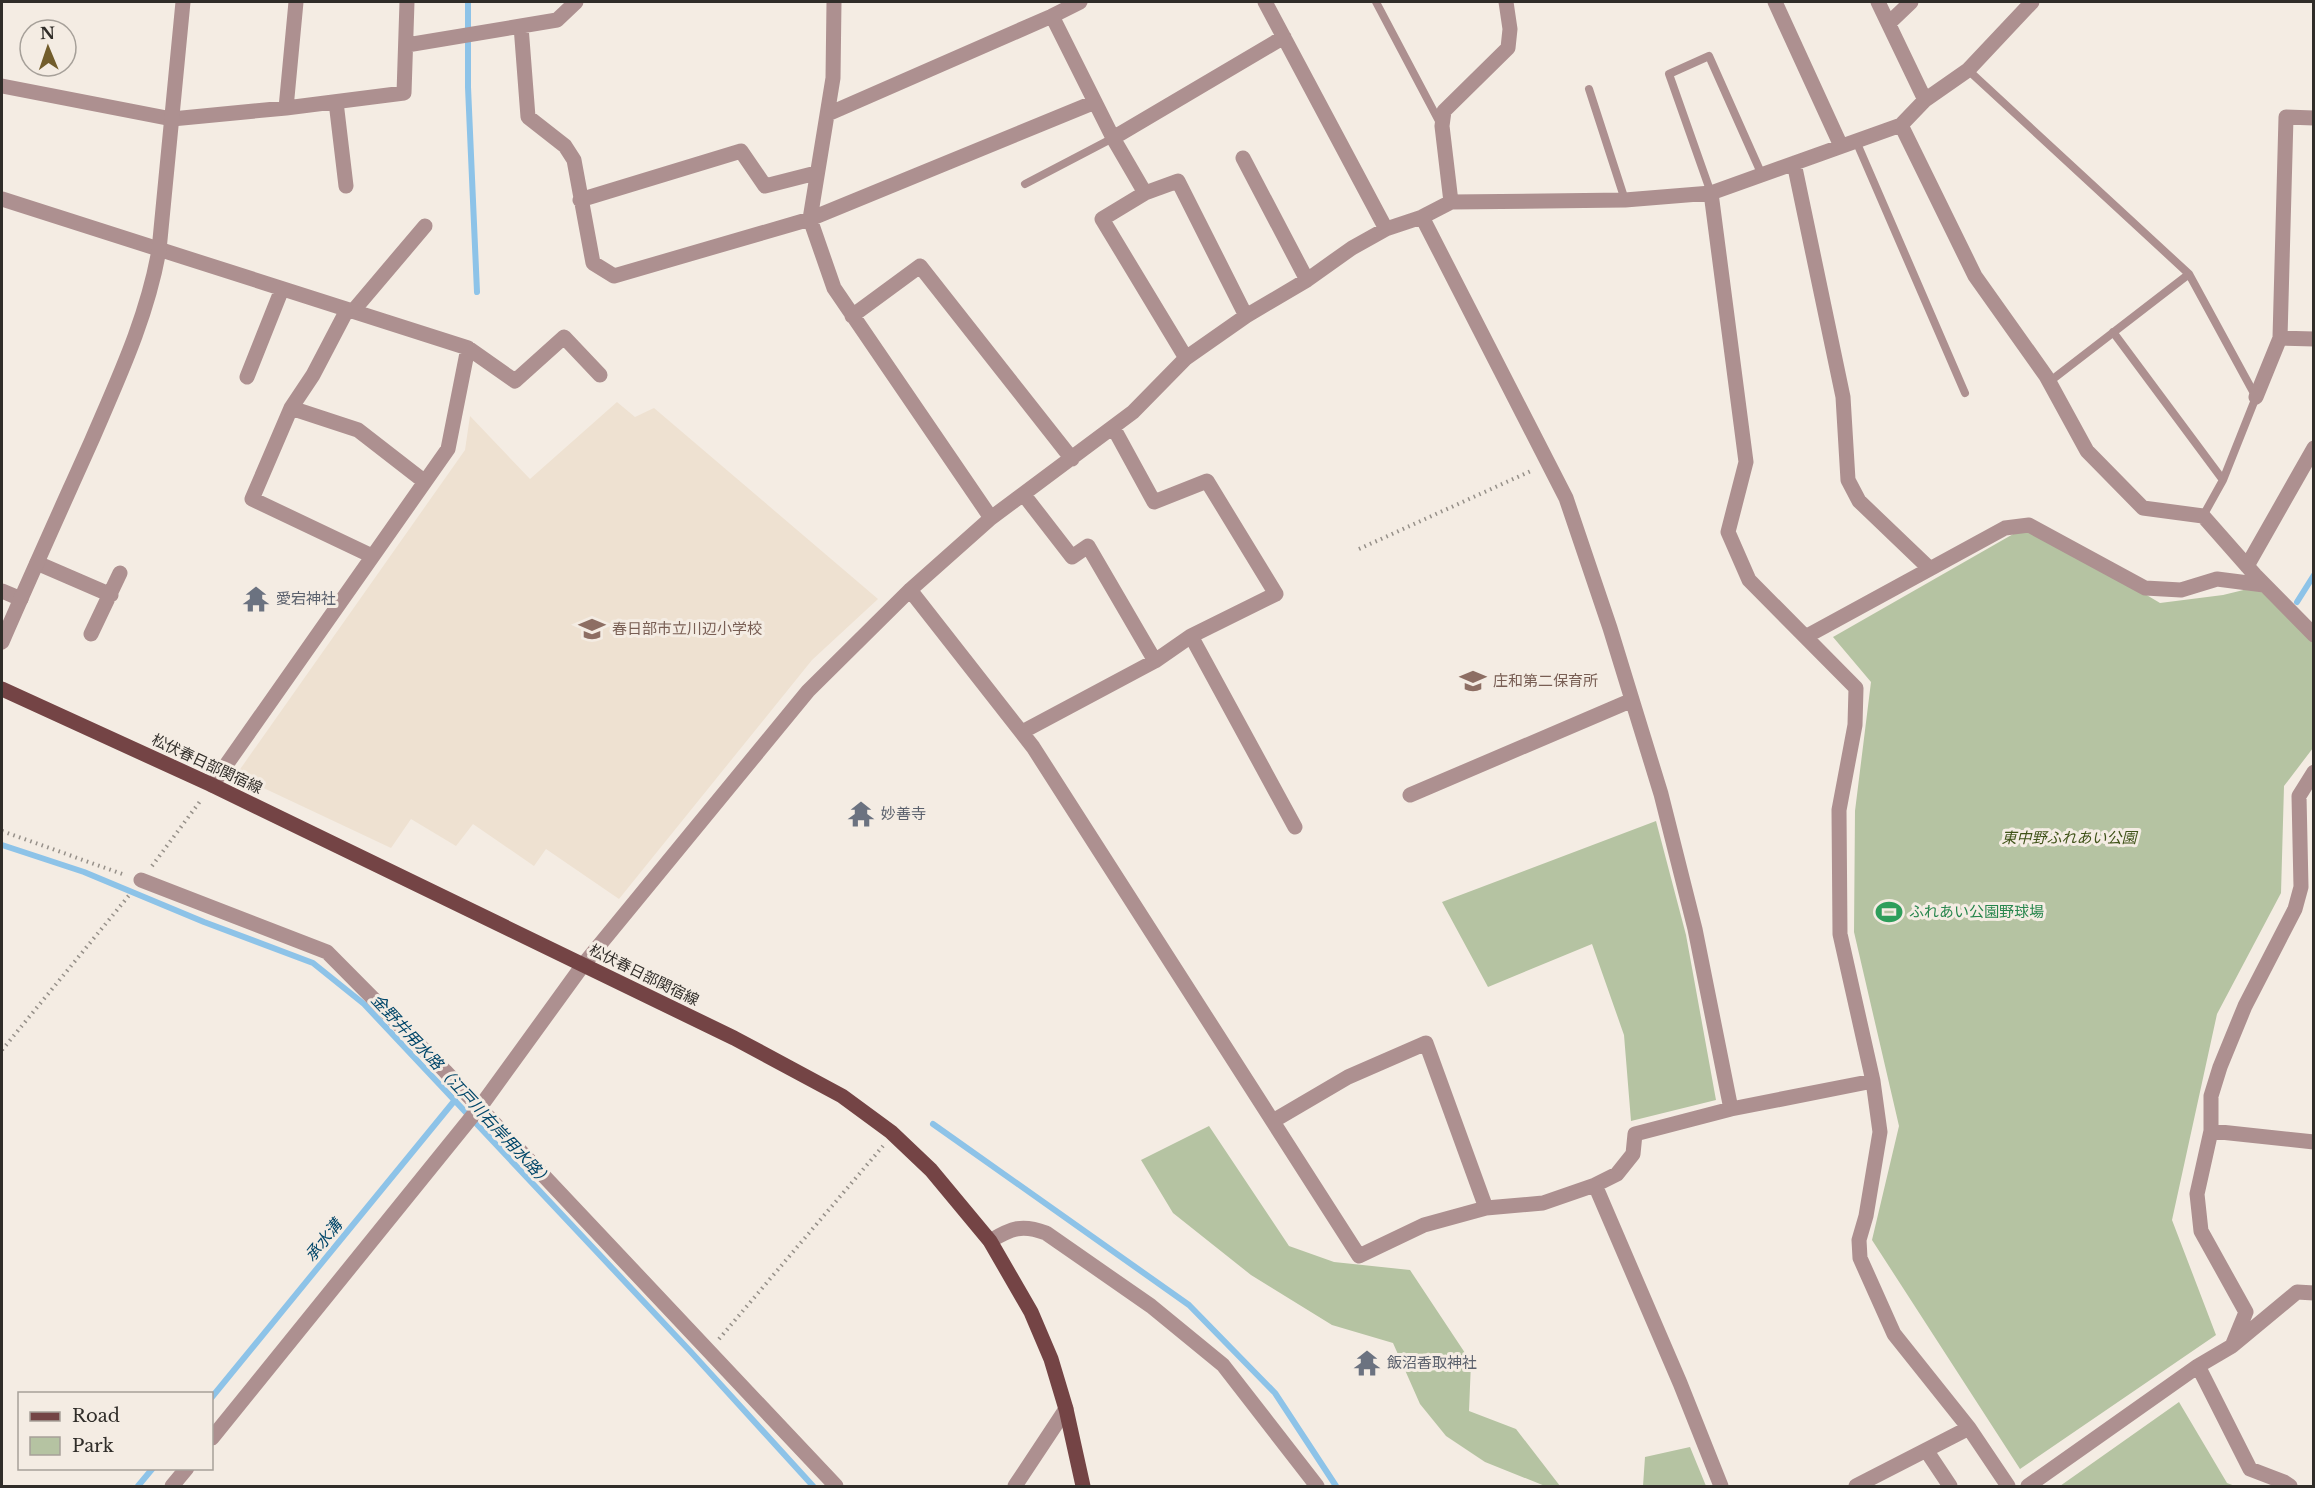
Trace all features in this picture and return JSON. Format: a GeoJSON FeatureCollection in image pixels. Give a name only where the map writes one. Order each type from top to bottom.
{"type":"FeatureCollection","features":[{"type":"Feature","properties":{"kind":"main road","name":"松伏春日部関宿線"},"geometry":{"type":"LineString","coordinates":[[2,689],[212,785],[798,1071],[842,1096],[891,1132],[931,1170],[990,1241],[1030,1312],[1051,1359],[1066,1409],[1083,1486]]}},
{"type":"Feature","properties":{"kind":"street"},"geometry":{"type":"LineString","coordinates":[[2,642],[121,374],[153,286],[159,250],[183,2]]}},
{"type":"Feature","properties":{"kind":"street"},"geometry":{"type":"LineString","coordinates":[[286,108],[296,2]]}},
{"type":"Feature","properties":{"kind":"street"},"geometry":{"type":"LineString","coordinates":[[2,86],[172,119],[404,93],[407,2]]}},
{"type":"Feature","properties":{"kind":"street"},"geometry":{"type":"LineString","coordinates":[[407,45],[557,20],[576,2]]}},
{"type":"Feature","properties":{"kind":"street"},"geometry":{"type":"LineString","coordinates":[[834,2],[833,78],[810,219],[834,288],[991,518]]}},
{"type":"Feature","properties":{"kind":"street"},"geometry":{"type":"LineString","coordinates":[[828,114],[1080,2]]}},
{"type":"Feature","properties":{"kind":"street"},"geometry":{"type":"LineString","coordinates":[[1265,2],[1386,229]]}},
{"type":"Feature","properties":{"kind":"street"},"geometry":{"type":"LineString","coordinates":[[1451,202],[1442,126],[1444,111],[1508,48],[1510,29],[1506,2]]}},
{"type":"Feature","properties":{"kind":"street"},"geometry":{"type":"LineString","coordinates":[[1775,2],[1849,143]]}},
{"type":"Feature","properties":{"kind":"street"},"geometry":{"type":"LineString","coordinates":[[1878,2],[1925,100]]}},
{"type":"Feature","properties":{"kind":"street"},"geometry":{"type":"LineString","coordinates":[[1889,23],[1911,2]]}},
{"type":"Feature","properties":{"kind":"street"},"geometry":{"type":"LineString","coordinates":[[213,1437],[478,1109],[583,965],[808,691],[910,590],[991,518],[1133,412],[1186,358],[1246,316],[1307,280],[1352,248],[1386,229],[1422,217],[1451,202],[1625,200],[1711,193],[1901,125],[1925,100],[1968,70],[2031,2]]}},
{"type":"Feature","properties":{"kind":"street"},"geometry":{"type":"LineString","coordinates":[[1052,16],[1113,138],[1145,193]]}},
{"type":"Feature","properties":{"kind":"street"},"geometry":{"type":"LineString","coordinates":[[521,26],[528,117],[565,146],[574,160],[593,263],[614,276],[810,219],[1095,102]]}},
{"type":"Feature","properties":{"kind":"street"},"geometry":{"type":"LineString","coordinates":[[1113,138],[1284,37]]}},
{"type":"Feature","properties":{"kind":"street"},"geometry":{"type":"LineString","coordinates":[[336,102],[346,186]]}},
{"type":"Feature","properties":{"kind":"street"},"geometry":{"type":"LineString","coordinates":[[2256,398],[2280,338],[2286,117],[2313,118]]}},
{"type":"Feature","properties":{"kind":"street"},"geometry":{"type":"LineString","coordinates":[[1901,125],[1975,276],[2049,382],[2087,451],[2143,508],[2203,516],[2264,585],[2313,635]]}},
{"type":"Feature","properties":{"kind":"street"},"geometry":{"type":"LineString","coordinates":[[580,200],[741,152],[765,186],[816,173]]}},
{"type":"Feature","properties":{"kind":"street"},"geometry":{"type":"LineString","coordinates":[[1243,158],[1307,280]]}},
{"type":"Feature","properties":{"kind":"street"},"geometry":{"type":"LineString","coordinates":[[1794,163],[1843,398],[1848,480],[1859,501],[1929,568]]}},
{"type":"Feature","properties":{"kind":"street"},"geometry":{"type":"LineString","coordinates":[[1186,358],[1102,219],[1145,193],[1178,181],[1246,316]]}},
{"type":"Feature","properties":{"kind":"street"},"geometry":{"type":"LineString","coordinates":[[1711,193],[1746,462],[1728,532],[1749,580],[1856,688],[1855,725],[1839,810],[1840,934],[1873,1081],[1880,1132],[1866,1216],[1859,1240],[1860,1258],[1894,1334],[1969,1428],[2008,1486]]}},
{"type":"Feature","properties":{"kind":"street"},"geometry":{"type":"LineString","coordinates":[[2,199],[468,348],[516,381],[564,337],[600,375]]}},
{"type":"Feature","properties":{"kind":"street"},"geometry":{"type":"LineString","coordinates":[[1422,217],[1566,498],[1610,628],[1630,701],[1661,794],[1695,929],[1731,1109]]}},
{"type":"Feature","properties":{"kind":"street"},"geometry":{"type":"LineString","coordinates":[[372,556],[252,499],[291,408],[313,375],[350,310],[424,226]]}},
{"type":"Feature","properties":{"kind":"street"},"geometry":{"type":"LineString","coordinates":[[852,316],[920,266],[1072,459]]}},
{"type":"Feature","properties":{"kind":"street"},"geometry":{"type":"LineString","coordinates":[[247,377],[282,289]]}},
{"type":"Feature","properties":{"kind":"street"},"geometry":{"type":"LineString","coordinates":[[2280,338],[2313,339]]}},
{"type":"Feature","properties":{"kind":"street"},"geometry":{"type":"LineString","coordinates":[[212,785],[448,449],[468,348]]}},
{"type":"Feature","properties":{"kind":"street"},"geometry":{"type":"LineString","coordinates":[[291,408],[357,430],[425,482]]}},
{"type":"Feature","properties":{"kind":"street"},"geometry":{"type":"LineString","coordinates":[[1022,732],[1155,661],[1191,636],[1276,594],[1207,481],[1155,502],[1113,427]]}},
{"type":"Feature","properties":{"kind":"street"},"geometry":{"type":"LineString","coordinates":[[2247,566],[2313,448]]}},
{"type":"Feature","properties":{"kind":"street"},"geometry":{"type":"LineString","coordinates":[[1024,495],[1072,557],[1088,546],[1155,661]]}},
{"type":"Feature","properties":{"kind":"street"},"geometry":{"type":"LineString","coordinates":[[1807,636],[2005,528],[2029,525],[2145,588],[2181,590],[2217,579],[2264,585]]}},
{"type":"Feature","properties":{"kind":"street"},"geometry":{"type":"LineString","coordinates":[[37,563],[111,595]]}},
{"type":"Feature","properties":{"kind":"street"},"geometry":{"type":"LineString","coordinates":[[91,634],[120,573]]}},
{"type":"Feature","properties":{"kind":"street"},"geometry":{"type":"LineString","coordinates":[[910,590],[1046,766],[1359,1256],[1424,1225],[1486,1208],[1543,1203],[1595,1185],[1617,1174],[1628,1161],[1633,1154],[1635,1134],[1731,1109],[1873,1081]]}},
{"type":"Feature","properties":{"kind":"street"},"geometry":{"type":"LineString","coordinates":[[2,591],[21,599]]}},
{"type":"Feature","properties":{"kind":"street"},"geometry":{"type":"LineString","coordinates":[[1191,636],[1295,827]]}},
{"type":"Feature","properties":{"kind":"street"},"geometry":{"type":"LineString","coordinates":[[1410,795],[1630,701]]}},
{"type":"Feature","properties":{"kind":"street"},"geometry":{"type":"LineString","coordinates":[[2232,1346],[2246,1312],[2201,1231],[2197,1194],[2211,1131],[2211,1096],[2220,1067],[2245,1006],[2295,909],[2301,887],[2300,796],[2313,772]]}},
{"type":"Feature","properties":{"kind":"street"},"geometry":{"type":"LineString","coordinates":[[141,880],[327,952],[445,1071],[478,1109],[836,1486]]}},
{"type":"Feature","properties":{"kind":"street"},"geometry":{"type":"LineString","coordinates":[[1273,1121],[1348,1077],[1426,1043],[1486,1208]]}},
{"type":"Feature","properties":{"kind":"street"},"geometry":{"type":"LineString","coordinates":[[2211,1131],[2313,1142]]}},
{"type":"Feature","properties":{"kind":"street"},"geometry":{"type":"LineString","coordinates":[[1595,1185],[1680,1383],[1721,1486]]}},
{"type":"Feature","properties":{"kind":"street"},"geometry":{"type":"LineString","coordinates":[[990,1241],[1008,1230],[1030,1227],[1046,1233],[1151,1306],[1223,1365],[1317,1486]]}},
{"type":"Feature","properties":{"kind":"street"},"geometry":{"type":"LineString","coordinates":[[2028,1486],[2198,1366],[2232,1346],[2297,1292],[2313,1293]]}},
{"type":"Feature","properties":{"kind":"street"},"geometry":{"type":"LineString","coordinates":[[2198,1366],[2250,1469],[2290,1486]]}},
{"type":"Feature","properties":{"kind":"street"},"geometry":{"type":"LineString","coordinates":[[1015,1486],[1066,1409]]}},
{"type":"Feature","properties":{"kind":"street"},"geometry":{"type":"LineString","coordinates":[[1856,1486],[1969,1428]]}},
{"type":"Feature","properties":{"kind":"street"},"geometry":{"type":"LineString","coordinates":[[1926,1450],[1950,1486]]}},
{"type":"Feature","properties":{"kind":"street"},"geometry":{"type":"LineString","coordinates":[[172,1486],[185,1470]]}},
{"type":"Feature","properties":{"kind":"lane"},"geometry":{"type":"LineString","coordinates":[[1376,2],[1442,126]]}},
{"type":"Feature","properties":{"kind":"lane"},"geometry":{"type":"LineString","coordinates":[[1711,193],[1669,74],[1709,56],[1762,175]]}},
{"type":"Feature","properties":{"kind":"lane"},"geometry":{"type":"LineString","coordinates":[[1968,70],[2189,274],[2256,398],[2223,480],[2203,516]]}},
{"type":"Feature","properties":{"kind":"lane"},"geometry":{"type":"LineString","coordinates":[[1589,90],[1625,200]]}},
{"type":"Feature","properties":{"kind":"lane"},"geometry":{"type":"LineString","coordinates":[[1026,184],[1113,138]]}},
{"type":"Feature","properties":{"kind":"lane"},"geometry":{"type":"LineString","coordinates":[[1849,143],[1965,393]]}},
{"type":"Feature","properties":{"kind":"lane"},"geometry":{"type":"LineString","coordinates":[[2049,382],[2189,274]]}},
{"type":"Feature","properties":{"kind":"lane"},"geometry":{"type":"LineString","coordinates":[[2113,332],[2223,480]]}},
{"type":"Feature","properties":{"kind":"path"},"geometry":{"type":"LineString","coordinates":[[1359,549],[1548,463]]}},
{"type":"Feature","properties":{"kind":"path"},"geometry":{"type":"LineString","coordinates":[[2,831],[141,880],[212,785]]}},
{"type":"Feature","properties":{"kind":"path"},"geometry":{"type":"LineString","coordinates":[[2,1050],[123,903]]}},
{"type":"Feature","properties":{"kind":"path"},"geometry":{"type":"LineString","coordinates":[[709,1351],[882,1149],[891,1132]]}},
{"type":"Feature","properties":{"kind":"shaded area","name":"春日部市立川辺小学校"},"geometry":{"type":"Polygon","coordinates":[[[617,402],[635,417],[654,408],[878,599],[812,660],[619,899],[546,849],[534,866],[473,824],[456,846],[411,819],[391,848],[236,775],[465,450],[470,416],[530,479],[617,402]]]}},
{"type":"Feature","properties":{"kind":"green space","name":"東中野ふれあい公園"},"geometry":{"type":"Polygon","coordinates":[[[2029,525],[2160,603],[2223,595],[2264,585],[2313,643],[2313,748],[2284,786],[2281,893],[2217,1014],[2172,1220],[2216,1335],[2020,1469],[1872,1240],[1899,1126],[1854,932],[1855,811],[1871,682],[1833,637],[2029,525]]]}},
{"type":"Feature","properties":{"kind":"green space"},"geometry":{"type":"Polygon","coordinates":[[[1656,821],[1686,935],[1716,1100],[1631,1121],[1624,1035],[1592,944],[1488,987],[1442,902],[1656,821]]]}},
{"type":"Feature","properties":{"kind":"green space"},"geometry":{"type":"Polygon","coordinates":[[[1209,1126],[1289,1246],[1334,1262],[1410,1270],[1471,1362],[1469,1411],[1516,1429],[1560,1486],[1545,1486],[1485,1462],[1446,1436],[1420,1404],[1393,1343],[1332,1325],[1251,1275],[1173,1213],[1141,1160],[1209,1126]]]}},
{"type":"Feature","properties":{"kind":"green space"},"geometry":{"type":"Polygon","coordinates":[[[2179,1402],[2227,1483],[2235,1486],[2060,1486],[2179,1402]]]}},
{"type":"Feature","properties":{"kind":"green space"},"geometry":{"type":"Polygon","coordinates":[[[1690,1447],[1706,1486],[1643,1486],[1645,1457],[1690,1447]]]}},
{"type":"Feature","properties":{"kind":"waterway"},"geometry":{"type":"LineString","coordinates":[[468,2],[468,87],[477,292]]}},
{"type":"Feature","properties":{"kind":"waterway"},"geometry":{"type":"LineString","coordinates":[[2297,602],[2314,575]]}},
{"type":"Feature","properties":{"kind":"waterway","name":"承水溝"},"geometry":{"type":"LineString","coordinates":[[2,845],[84,872],[204,922],[313,963],[364,1004],[690,1351],[813,1486]]}},
{"type":"Feature","properties":{"kind":"waterway","name":"承水溝"},"geometry":{"type":"LineString","coordinates":[[213,1396],[455,1100]]}},
{"type":"Feature","properties":{"kind":"waterway"},"geometry":{"type":"LineString","coordinates":[[933,1124],[1189,1305],[1275,1393],[1336,1486]]}},
{"type":"Feature","properties":{"kind":"waterway","name":"承水溝"},"geometry":{"type":"LineString","coordinates":[[138,1486],[151,1470]]}},
{"type":"Feature","properties":{"kind":"place","name":"愛宕神社"},"geometry":{"type":"Point","coordinates":[256,599]}},
{"type":"Feature","properties":{"kind":"place","name":"春日部市立川辺小学校"},"geometry":{"type":"Point","coordinates":[592,629]}},
{"type":"Feature","properties":{"kind":"place","name":"庄和第二保育所"},"geometry":{"type":"Point","coordinates":[1473,681]}},
{"type":"Feature","properties":{"kind":"place","name":"妙善寺"},"geometry":{"type":"Point","coordinates":[861,814]}},
{"type":"Feature","properties":{"kind":"place","name":"ふれあい公園野球場"},"geometry":{"type":"Point","coordinates":[1889,912]}},
{"type":"Feature","properties":{"kind":"place","name":"飯沼香取神社"},"geometry":{"type":"Point","coordinates":[1367,1363]}},
{"type":"Feature","properties":{"kind":"water label","name":"金野井用水路（江戸川右岸用水路）"},"geometry":{"type":"Point","coordinates":[462,1090]}}]}
